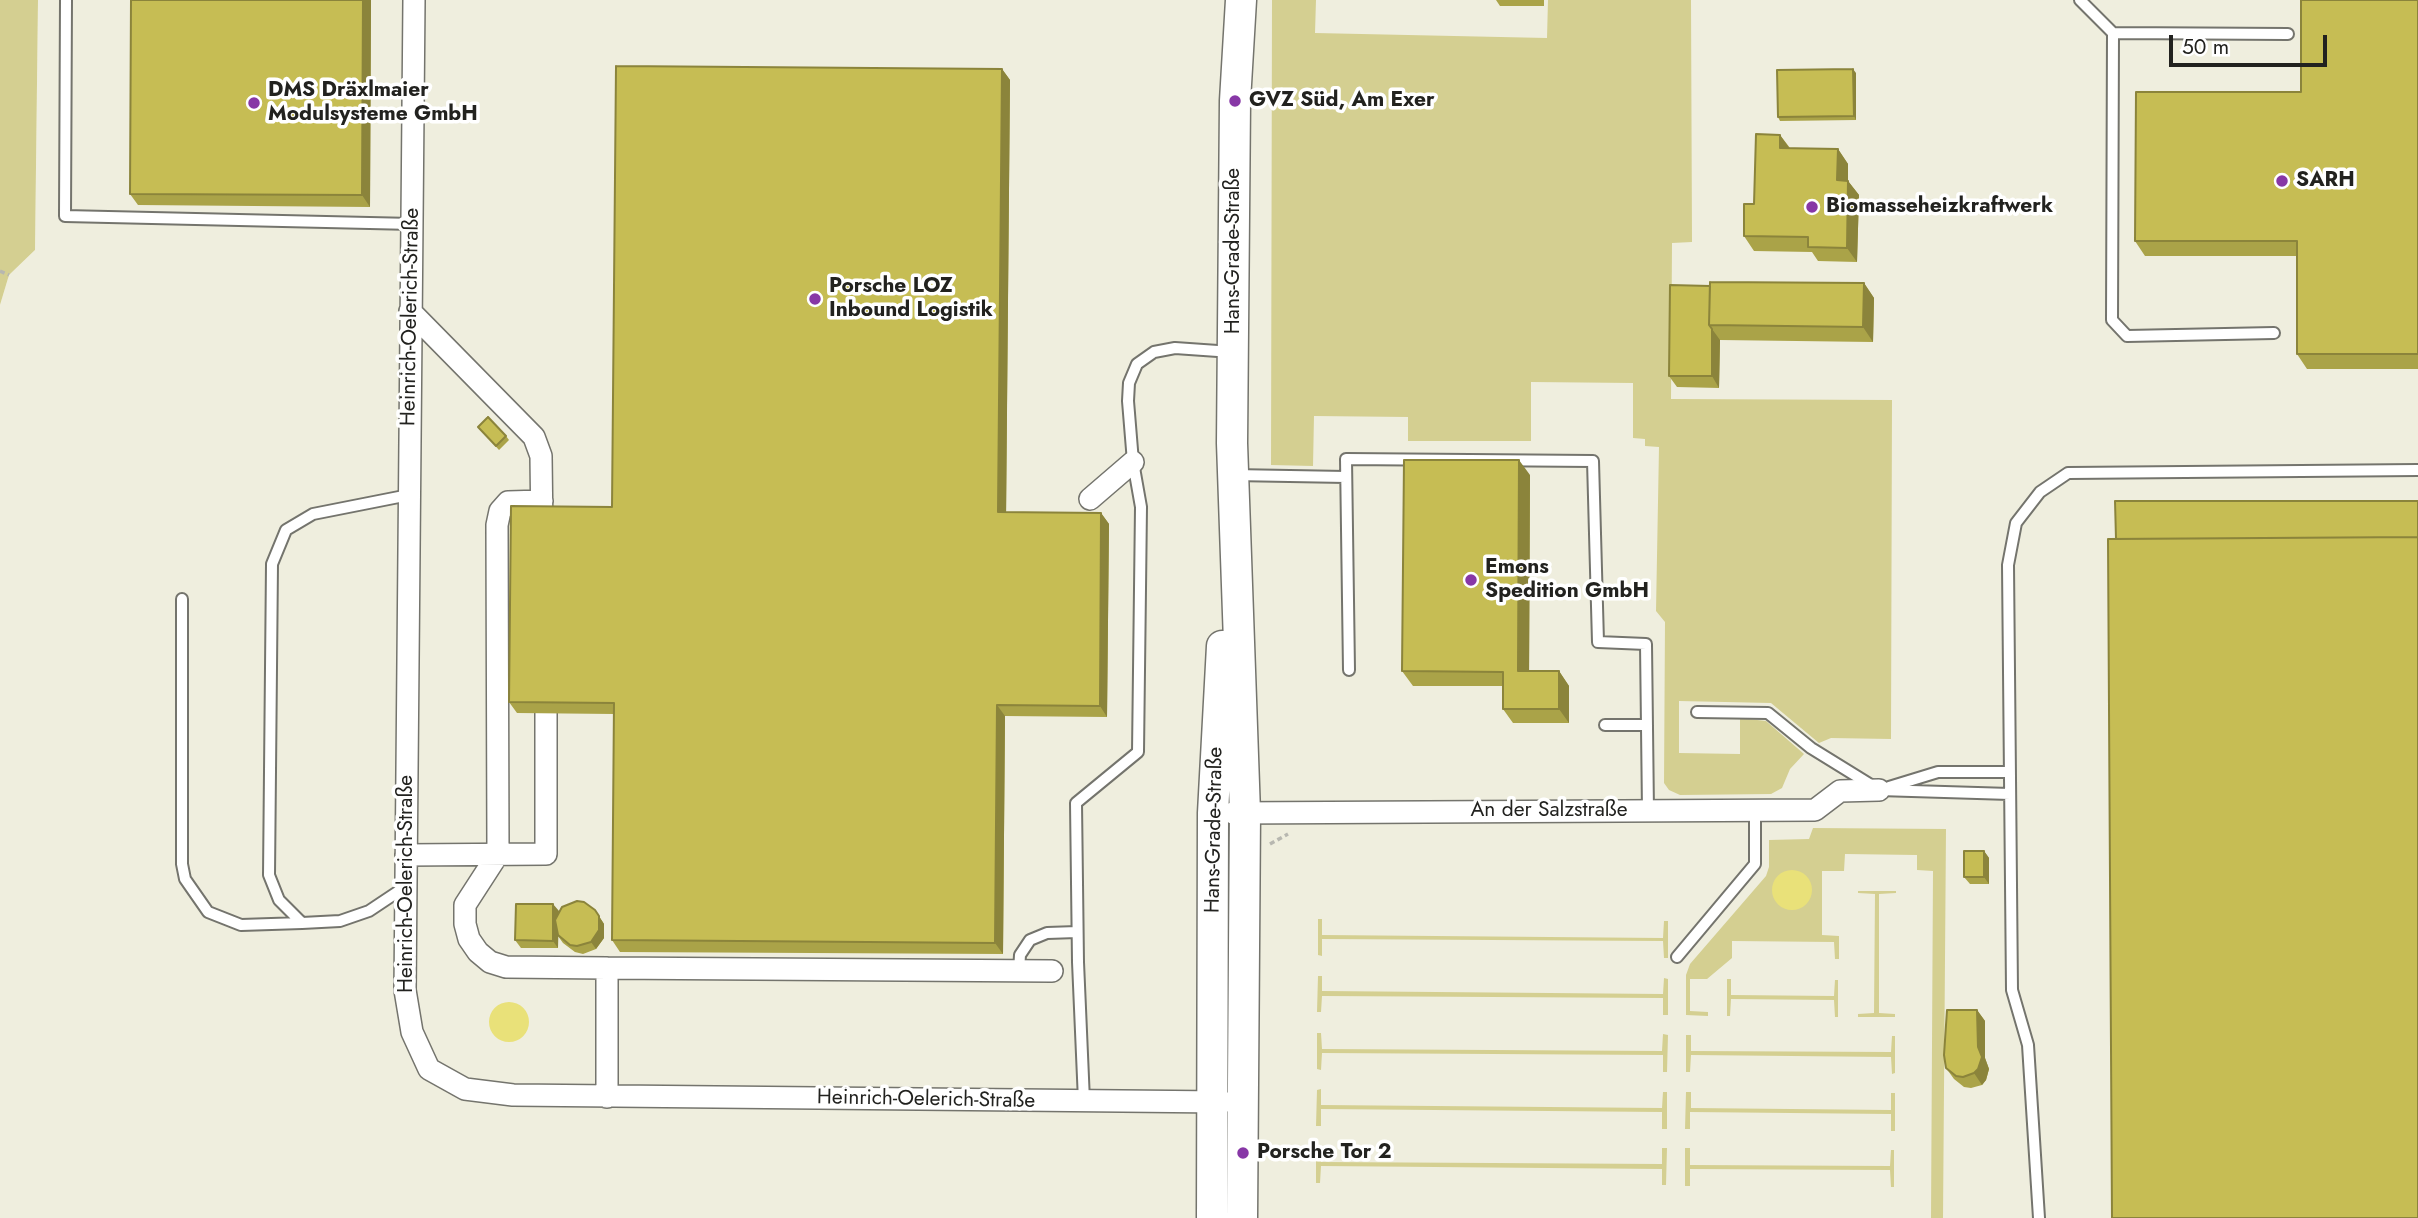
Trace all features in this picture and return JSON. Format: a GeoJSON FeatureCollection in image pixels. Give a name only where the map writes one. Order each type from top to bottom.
{"type":"FeatureCollection","features":[{"type":"Feature","properties":{"kind":"street","name":"Heinrich-Oelerich-Straße"},"geometry":{"type":"LineString","coordinates":[[414,0],[405,990],[412,1032],[429,1069],[465,1088],[513,1095],[1243,1102]]}},
{"type":"Feature","properties":{"kind":"street","name":"Hans-Grade-Straße"},"geometry":{"type":"LineString","coordinates":[[1227,0],[1235,101]]}},
{"type":"Feature","properties":{"kind":"street","name":"Hans-Grade-Straße"},"geometry":{"type":"LineString","coordinates":[[1212,1218],[1213,813],[1232,443],[1235,101],[1241,0]]}},
{"type":"Feature","properties":{"kind":"street"},"geometry":{"type":"LineString","coordinates":[[410,311],[534,437],[541,456],[543,549]]}},
{"type":"Feature","properties":{"kind":"street","name":"Hans-Grade-Straße"},"geometry":{"type":"LineString","coordinates":[[1232,443],[1245,813],[1242,1218]]}},
{"type":"Feature","properties":{"kind":"street"},"geometry":{"type":"LineString","coordinates":[[1090,499],[1133,462]]}},
{"type":"Feature","properties":{"kind":"street"},"geometry":{"type":"LineString","coordinates":[[542,501],[509,502],[500,512],[497,525],[498,854],[465,905],[465,924],[469,939],[478,952],[490,962],[506,967],[1052,971]]}},
{"type":"Feature","properties":{"kind":"street"},"geometry":{"type":"LineString","coordinates":[[406,855],[546,854],[545,658]]}},
{"type":"Feature","properties":{"kind":"street","name":"An der Salzstraße"},"geometry":{"type":"LineString","coordinates":[[1213,813],[1815,810],[1840,792],[1879,790]]}},
{"type":"Feature","properties":{"kind":"street"},"geometry":{"type":"LineString","coordinates":[[607,968],[607,1097]]}},
{"type":"Feature","properties":{"kind":"lane"},"geometry":{"type":"LineString","coordinates":[[66,0],[65,216],[413,224]]}},
{"type":"Feature","properties":{"kind":"lane"},"geometry":{"type":"LineString","coordinates":[[2080,0],[2113,33],[2288,34]]}},
{"type":"Feature","properties":{"kind":"lane"},"geometry":{"type":"LineString","coordinates":[[2113,33],[2112,320],[2127,337],[2274,333]]}},
{"type":"Feature","properties":{"kind":"lane"},"geometry":{"type":"LineString","coordinates":[[1084,1101],[1077,932],[1076,803],[1138,752],[1141,507],[1133,462],[1129,383],[1137,364],[1154,352],[1175,348],[1233,352]]}},
{"type":"Feature","properties":{"kind":"lane"},"geometry":{"type":"LineString","coordinates":[[1349,670],[1346,459],[1593,461],[1598,642],[1646,643],[1648,811]]}},
{"type":"Feature","properties":{"kind":"lane"},"geometry":{"type":"LineString","coordinates":[[2039,1218],[2028,1045],[2012,990],[2008,565],[2016,523],[2040,492],[2068,473],[2418,470]]}},
{"type":"Feature","properties":{"kind":"lane"},"geometry":{"type":"LineString","coordinates":[[1233,475],[1346,477]]}},
{"type":"Feature","properties":{"kind":"lane"},"geometry":{"type":"LineString","coordinates":[[302,923],[279,900],[269,876],[272,564],[286,530],[313,514],[409,495]]}},
{"type":"Feature","properties":{"kind":"lane"},"geometry":{"type":"LineString","coordinates":[[182,599],[182,864],[185,879],[195,896],[208,912],[241,925],[302,923],[350,918],[369,911],[406,886]]}},
{"type":"Feature","properties":{"kind":"lane"},"geometry":{"type":"LineString","coordinates":[[1698,712],[1768,713],[1811,748],[1879,790],[2010,794]]}},
{"type":"Feature","properties":{"kind":"lane"},"geometry":{"type":"LineString","coordinates":[[1605,725],[1647,725]]}},
{"type":"Feature","properties":{"kind":"lane"},"geometry":{"type":"LineString","coordinates":[[1879,790],[1938,772],[2010,772]]}},
{"type":"Feature","properties":{"kind":"lane"},"geometry":{"type":"LineString","coordinates":[[1677,957],[1755,864],[1755,810]]}},
{"type":"Feature","properties":{"kind":"lane"},"geometry":{"type":"LineString","coordinates":[[1019,971],[1020,954],[1030,940],[1046,933],[1077,932]]}},
{"type":"Feature","properties":{"kind":"path"},"geometry":{"type":"LineString","coordinates":[[0,271],[9,275]]}},
{"type":"Feature","properties":{"kind":"shaded area"},"geometry":{"type":"Polygon","coordinates":[[[0,0],[38,0],[35,250],[9,275],[0,305],[0,0]]]}},
{"type":"Feature","properties":{"kind":"shaded area"},"geometry":{"type":"Polygon","coordinates":[[[38,0],[2418,0],[2418,1218],[0,1218],[0,305],[9,275],[35,250],[38,0]]]}},
{"type":"Feature","properties":{"kind":"shaded area"},"geometry":{"type":"Polygon","coordinates":[[[1272,0],[1316,0],[1315,33],[1547,38],[1548,0],[1691,0],[1692,242],[1672,243],[1671,399],[1892,400],[1891,739],[1831,738],[1819,743],[1771,703],[1679,701],[1679,753],[1740,754],[1740,718],[1766,721],[1804,754],[1790,769],[1782,788],[1771,794],[1680,795],[1669,790],[1664,783],[1665,622],[1656,611],[1659,447],[1645,446],[1645,439],[1633,438],[1633,383],[1531,382],[1531,441],[1408,441],[1408,417],[1314,416],[1313,466],[1271,465],[1272,0]]]}},
{"type":"Feature","properties":{"kind":"shaded area"},"geometry":{"type":"Polygon","coordinates":[[[1813,828],[1946,829],[1943,1218],[1931,1218],[1933,871],[1917,870],[1917,855],[1845,854],[1844,871],[1822,871],[1822,935],[1839,936],[1839,959],[1835,959],[1834,942],[1732,941],[1732,958],[1707,979],[1690,979],[1690,1011],[1708,1012],[1708,1016],[1686,1015],[1686,975],[1690,964],[1766,876],[1769,867],[1769,840],[1809,839],[1813,828]]]}},
{"type":"Feature","properties":{"kind":"shaded area"},"geometry":{"type":"Polygon","coordinates":[[[1792,870],[1806,876],[1812,890],[1806,904],[1792,910],[1778,904],[1772,890],[1778,876],[1792,870]]]}},
{"type":"Feature","properties":{"kind":"shaded area"},"geometry":{"type":"Polygon","coordinates":[[[1858,891],[1896,891],[1879,894],[1879,1013],[1895,1014],[1895,1017],[1858,1017],[1858,1014],[1874,1013],[1875,894],[1858,891]]]}},
{"type":"Feature","properties":{"kind":"shaded area"},"geometry":{"type":"Polygon","coordinates":[[[1318,919],[1322,919],[1322,935],[1663,938],[1664,921],[1668,921],[1668,958],[1664,958],[1663,941],[1322,939],[1322,956],[1318,955],[1318,919]]]}},
{"type":"Feature","properties":{"kind":"shaded area"},"geometry":{"type":"Polygon","coordinates":[[[1318,976],[1322,976],[1322,991],[1663,994],[1664,978],[1668,979],[1668,1015],[1663,1015],[1663,998],[1322,996],[1321,1012],[1317,1012],[1318,976]]]}},
{"type":"Feature","properties":{"kind":"shaded area"},"geometry":{"type":"Polygon","coordinates":[[[1727,979],[1731,979],[1731,995],[1834,996],[1835,980],[1838,980],[1838,1017],[1835,1017],[1834,1000],[1731,999],[1730,1016],[1727,1016],[1727,979]]]}},
{"type":"Feature","properties":{"kind":"shaded area"},"geometry":{"type":"Polygon","coordinates":[[[509,1002],[523,1008],[529,1022],[523,1036],[509,1042],[495,1036],[489,1022],[495,1008],[509,1002]]]}},
{"type":"Feature","properties":{"kind":"shaded area"},"geometry":{"type":"Polygon","coordinates":[[[1317,1033],[1321,1033],[1322,1049],[1662,1051],[1663,1034],[1668,1035],[1667,1072],[1663,1072],[1663,1055],[1322,1053],[1321,1070],[1317,1069],[1317,1033]]]}},
{"type":"Feature","properties":{"kind":"shaded area"},"geometry":{"type":"Polygon","coordinates":[[[1686,1035],[1691,1035],[1691,1051],[1891,1052],[1892,1036],[1895,1036],[1895,1073],[1892,1074],[1891,1057],[1691,1055],[1690,1072],[1686,1072],[1686,1035]]]}},
{"type":"Feature","properties":{"kind":"shaded area"},"geometry":{"type":"Polygon","coordinates":[[[1321,1089],[1321,1105],[1662,1108],[1663,1092],[1667,1092],[1667,1129],[1662,1129],[1662,1112],[1321,1109],[1321,1126],[1316,1126],[1317,1090],[1321,1089]]]}},
{"type":"Feature","properties":{"kind":"shaded area"},"geometry":{"type":"Polygon","coordinates":[[[1686,1092],[1691,1092],[1691,1108],[1891,1110],[1891,1093],[1895,1093],[1895,1131],[1891,1131],[1891,1114],[1690,1112],[1690,1129],[1685,1129],[1686,1092]]]}},
{"type":"Feature","properties":{"kind":"shaded area"},"geometry":{"type":"Polygon","coordinates":[[[1316,1146],[1321,1146],[1321,1162],[1662,1164],[1662,1148],[1667,1148],[1666,1185],[1662,1185],[1662,1169],[1321,1166],[1320,1183],[1316,1183],[1316,1146]]]}},
{"type":"Feature","properties":{"kind":"shaded area"},"geometry":{"type":"Polygon","coordinates":[[[1685,1148],[1690,1148],[1690,1165],[1890,1166],[1891,1150],[1894,1150],[1894,1187],[1891,1187],[1890,1170],[1690,1169],[1690,1186],[1685,1186],[1685,1148]]]}},
{"type":"Feature","properties":{"kind":"building","name":"DMS Dräxlmaier Modulsysteme GmbH"},"geometry":{"type":"Polygon","coordinates":[[[131,0],[363,0],[362,195],[130,194],[131,0]]]}},
{"type":"Feature","properties":{"kind":"building","name":"SARH"},"geometry":{"type":"Polygon","coordinates":[[[2301,0],[2418,0],[2418,354],[2297,354],[2297,241],[2135,241],[2136,92],[2301,92],[2301,0]]]}},
{"type":"Feature","properties":{"kind":"building","name":"Porsche LOZ Inbound Logistik"},"geometry":{"type":"Polygon","coordinates":[[[616,66],[1002,69],[998,512],[1101,513],[1100,706],[997,705],[995,943],[612,940],[614,703],[509,702],[511,506],[612,507],[616,66]]]}},
{"type":"Feature","properties":{"kind":"building"},"geometry":{"type":"Polygon","coordinates":[[[1853,69],[1854,116],[1778,117],[1777,70],[1853,69]]]}},
{"type":"Feature","properties":{"kind":"building","name":"Biomasseheizkraftwerk"},"geometry":{"type":"Polygon","coordinates":[[[1756,134],[1780,135],[1780,148],[1838,149],[1837,180],[1848,181],[1847,248],[1808,247],[1808,237],[1744,236],[1744,204],[1754,204],[1756,134]]]}},
{"type":"Feature","properties":{"kind":"building"},"geometry":{"type":"Polygon","coordinates":[[[1710,282],[1864,283],[1863,327],[1709,325],[1710,282]]]}},
{"type":"Feature","properties":{"kind":"building"},"geometry":{"type":"Polygon","coordinates":[[[1670,285],[1710,286],[1712,376],[1669,376],[1670,285]]]}},
{"type":"Feature","properties":{"kind":"building"},"geometry":{"type":"Polygon","coordinates":[[[488,417],[506,436],[496,446],[478,427],[488,417]]]}},
{"type":"Feature","properties":{"kind":"building","name":"Emons Spedition GmbH"},"geometry":{"type":"Polygon","coordinates":[[[1404,460],[1519,460],[1518,671],[1559,671],[1559,709],[1503,709],[1503,672],[1402,671],[1404,460]]]}},
{"type":"Feature","properties":{"kind":"building"},"geometry":{"type":"Polygon","coordinates":[[[2115,501],[2418,501],[2418,537],[2116,539],[2115,501]]]}},
{"type":"Feature","properties":{"kind":"building"},"geometry":{"type":"Polygon","coordinates":[[[2418,537],[2418,1218],[2112,1218],[2108,539],[2418,537]]]}},
{"type":"Feature","properties":{"kind":"building"},"geometry":{"type":"Polygon","coordinates":[[[1964,851],[1984,851],[1984,877],[1964,877],[1964,851]]]}},
{"type":"Feature","properties":{"kind":"building"},"geometry":{"type":"Polygon","coordinates":[[[577,901],[584,902],[595,910],[599,916],[599,930],[591,942],[577,946],[570,945],[558,935],[555,920],[562,907],[577,901]]]}},
{"type":"Feature","properties":{"kind":"building"},"geometry":{"type":"Polygon","coordinates":[[[516,904],[553,904],[553,941],[515,940],[516,904]]]}},
{"type":"Feature","properties":{"kind":"building"},"geometry":{"type":"Polygon","coordinates":[[[1947,1010],[1977,1010],[1978,1047],[1982,1057],[1978,1069],[1963,1077],[1956,1076],[1946,1068],[1944,1055],[1947,1010]]]}},
{"type":"Feature","properties":{"kind":"place","name":"GVZ Süd, Am Exer"},"geometry":{"type":"Point","coordinates":[1235,101]}},
{"type":"Feature","properties":{"kind":"place","name":"DMS Dräxlmaier Modulsysteme GmbH"},"geometry":{"type":"Point","coordinates":[254,103]}},
{"type":"Feature","properties":{"kind":"place","name":"SARH"},"geometry":{"type":"Point","coordinates":[2282,181]}},
{"type":"Feature","properties":{"kind":"place","name":"Biomasseheizkraftwerk"},"geometry":{"type":"Point","coordinates":[1812,207]}},
{"type":"Feature","properties":{"kind":"place","name":"Porsche LOZ Inbound Logistik"},"geometry":{"type":"Point","coordinates":[815,299]}},
{"type":"Feature","properties":{"kind":"place","name":"Emons Spedition GmbH"},"geometry":{"type":"Point","coordinates":[1471,580]}},
{"type":"Feature","properties":{"kind":"place","name":"Porsche Tor 2"},"geometry":{"type":"Point","coordinates":[1243,1153]}}]}
